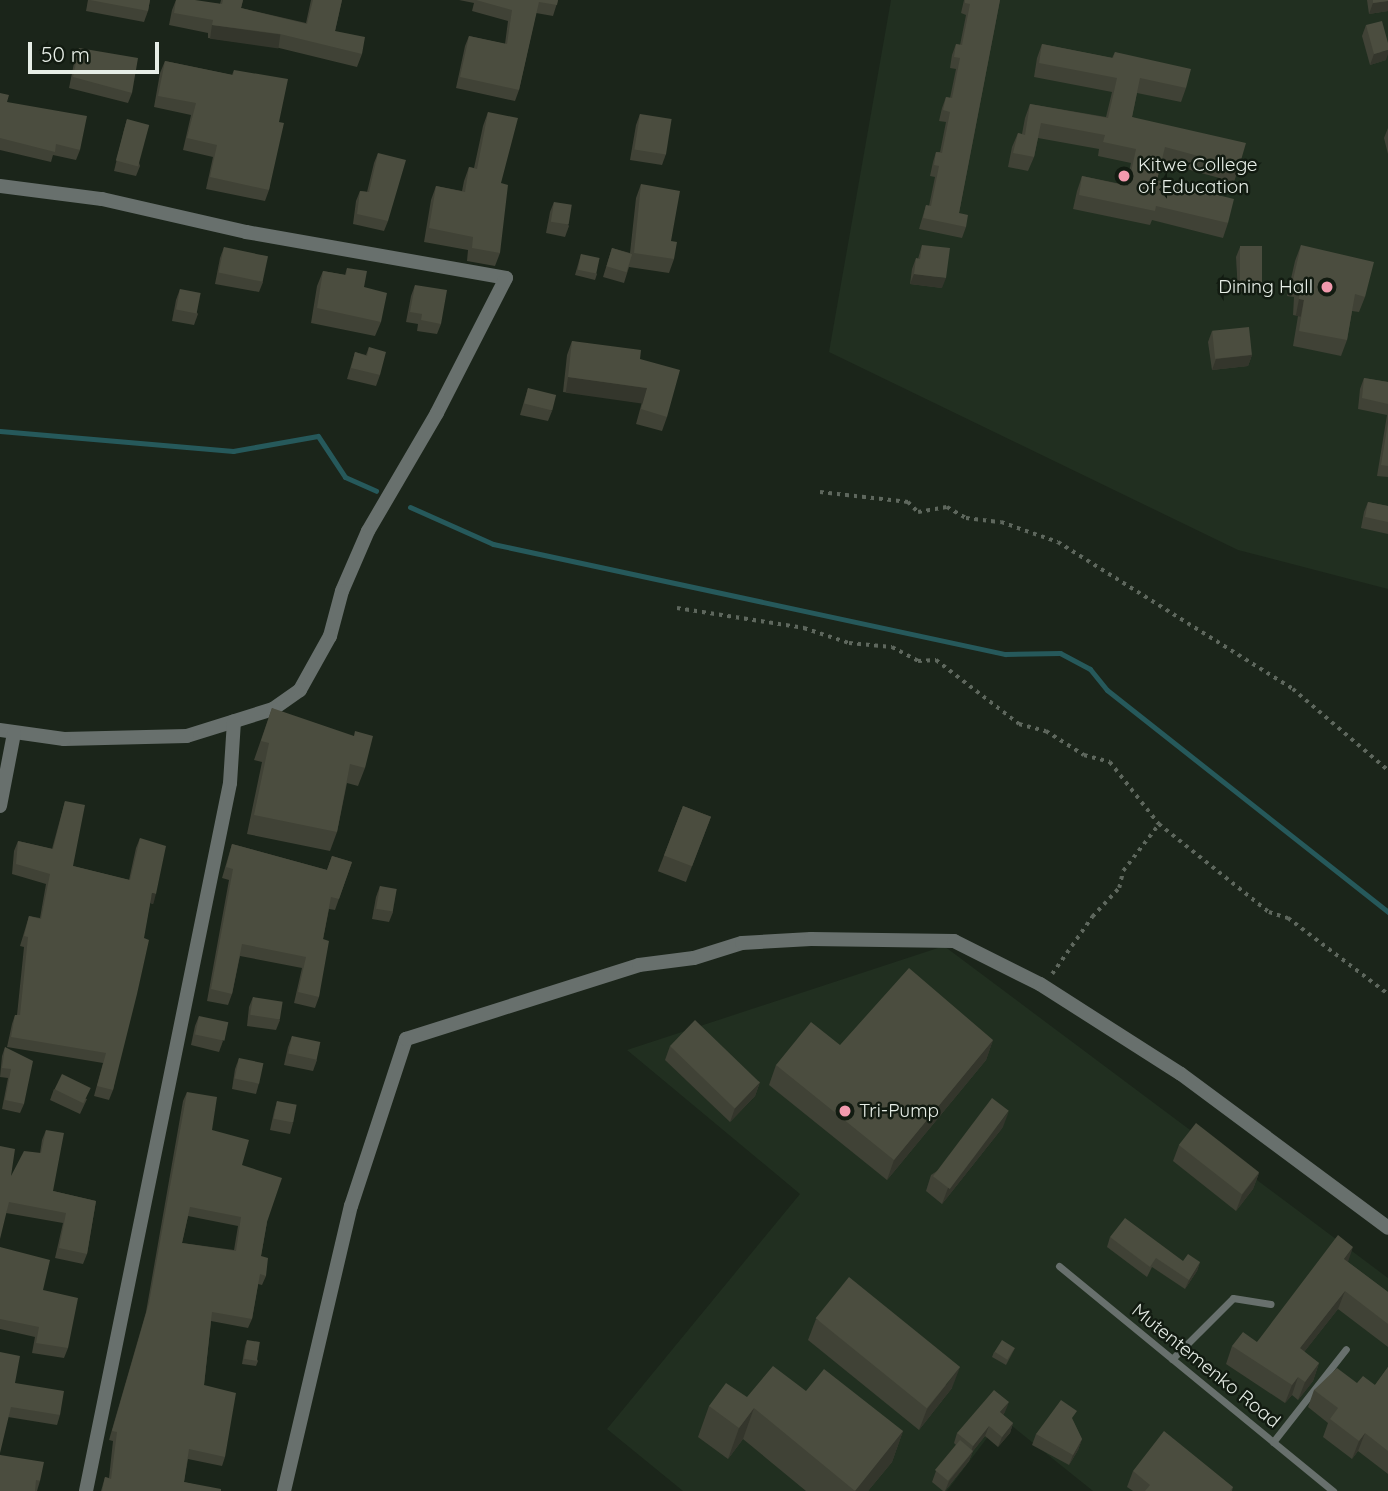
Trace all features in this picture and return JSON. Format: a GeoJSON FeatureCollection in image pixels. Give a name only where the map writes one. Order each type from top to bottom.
{"type":"FeatureCollection","features":[{"type":"Feature","properties":{"kind":"street"},"geometry":{"type":"LineString","coordinates":[[0,186],[102,199],[286,240],[506,278],[425,435],[368,531],[342,591],[319,663],[300,690],[273,709],[187,736],[133,740],[7,732],[0,806]]}},
{"type":"Feature","properties":{"kind":"street"},"geometry":{"type":"LineString","coordinates":[[86,1491],[230,783],[234,721]]}},
{"type":"Feature","properties":{"kind":"street"},"geometry":{"type":"LineString","coordinates":[[284,1491],[351,1206],[406,1039],[639,965],[694,958],[742,943],[811,939],[954,941],[1040,984],[1181,1074],[1388,1228]]}},
{"type":"Feature","properties":{"kind":"lane","name":"Mutentemenko Road"},"geometry":{"type":"LineString","coordinates":[[1059,1266],[1333,1491]]}},
{"type":"Feature","properties":{"kind":"lane"},"geometry":{"type":"LineString","coordinates":[[1172,1359],[1233,1298],[1271,1304]]}},
{"type":"Feature","properties":{"kind":"lane"},"geometry":{"type":"LineString","coordinates":[[1273,1442],[1346,1349]]}},
{"type":"Feature","properties":{"kind":"path"},"geometry":{"type":"LineString","coordinates":[[820,492],[908,502],[918,512],[947,507],[967,518],[1001,522],[1058,542],[1293,689],[1388,770]]}},
{"type":"Feature","properties":{"kind":"path"},"geometry":{"type":"LineString","coordinates":[[677,608],[703,608],[804,628],[849,643],[892,647],[918,661],[936,660],[1019,724],[1046,731],[1084,755],[1110,762],[1159,824],[1269,912],[1288,918],[1388,994]]}},
{"type":"Feature","properties":{"kind":"path"},"geometry":{"type":"LineString","coordinates":[[1040,984],[1058,968],[1092,916],[1119,888],[1123,871],[1159,824]]}},
{"type":"Feature","properties":{"kind":"shaded area","name":"Kitwe College of Education"},"geometry":{"type":"Polygon","coordinates":[[[891,0],[1388,0],[1388,589],[1238,550],[829,352],[891,0]]]}},
{"type":"Feature","properties":{"kind":"shaded area"},"geometry":{"type":"Polygon","coordinates":[[[944,946],[1388,1278],[1388,1491],[1093,1491],[1002,1418],[947,1491],[683,1491],[607,1429],[800,1194],[627,1050],[944,946]]]}},
{"type":"Feature","properties":{"kind":"building"},"geometry":{"type":"Polygon","coordinates":[[[90,0],[150,0],[148,11],[90,0]]]}},
{"type":"Feature","properties":{"kind":"building"},"geometry":{"type":"Polygon","coordinates":[[[176,0],[222,4],[223,0],[243,0],[241,8],[307,24],[313,0],[342,0],[335,31],[365,37],[362,54],[280,34],[212,25],[213,20],[174,13],[176,0]]]}},
{"type":"Feature","properties":{"kind":"building"},"geometry":{"type":"Polygon","coordinates":[[[476,0],[558,0],[557,5],[539,2],[519,90],[460,77],[469,36],[507,44],[512,10],[476,0]]]}},
{"type":"Feature","properties":{"kind":"building"},"geometry":{"type":"Polygon","coordinates":[[[965,0],[1000,0],[959,213],[968,215],[966,227],[923,218],[926,205],[931,206],[939,166],[934,165],[936,152],[942,153],[950,112],[943,110],[946,97],[952,98],[960,58],[954,57],[956,44],[962,45],[970,4],[965,3],[965,0]]]}},
{"type":"Feature","properties":{"kind":"building"},"geometry":{"type":"Polygon","coordinates":[[[1382,21],[1388,50],[1374,54],[1366,25],[1382,21]]]}},
{"type":"Feature","properties":{"kind":"building"},"geometry":{"type":"Polygon","coordinates":[[[1042,44],[1113,58],[1115,52],[1191,69],[1186,88],[1140,78],[1132,117],[1246,143],[1239,167],[1165,147],[1157,180],[1234,199],[1228,223],[1156,206],[1155,211],[1079,195],[1082,176],[1128,186],[1136,149],[1103,142],[1105,135],[1041,123],[1034,157],[1013,153],[1018,133],[1025,135],[1030,104],[1108,118],[1117,78],[1039,63],[1042,44]]]}},
{"type":"Feature","properties":{"kind":"building"},"geometry":{"type":"Polygon","coordinates":[[[79,48],[138,58],[132,93],[73,77],[79,48]]]}},
{"type":"Feature","properties":{"kind":"building"},"geometry":{"type":"Polygon","coordinates":[[[165,61],[233,75],[234,70],[288,79],[279,122],[284,123],[269,190],[210,177],[217,145],[187,138],[196,103],[158,96],[165,61]]]}},
{"type":"Feature","properties":{"kind":"building"},"geometry":{"type":"Polygon","coordinates":[[[0,93],[9,95],[7,102],[87,116],[80,150],[56,144],[55,152],[0,138],[0,93]]]}},
{"type":"Feature","properties":{"kind":"building"},"geometry":{"type":"Polygon","coordinates":[[[488,112],[518,118],[501,183],[508,185],[500,253],[472,248],[473,237],[429,228],[436,186],[465,192],[469,167],[477,169],[488,112]]]}},
{"type":"Feature","properties":{"kind":"building"},"geometry":{"type":"Polygon","coordinates":[[[640,114],[672,119],[666,155],[634,150],[640,114]]]}},
{"type":"Feature","properties":{"kind":"building"},"geometry":{"type":"Polygon","coordinates":[[[127,119],[149,125],[138,166],[116,161],[127,119]]]}},
{"type":"Feature","properties":{"kind":"building"},"geometry":{"type":"Polygon","coordinates":[[[378,153],[406,160],[388,221],[357,214],[360,191],[369,192],[378,153]]]}},
{"type":"Feature","properties":{"kind":"building"},"geometry":{"type":"Polygon","coordinates":[[[641,184],[680,191],[671,241],[677,242],[674,259],[634,253],[641,184]]]}},
{"type":"Feature","properties":{"kind":"building"},"geometry":{"type":"Polygon","coordinates":[[[554,202],[572,205],[569,225],[551,222],[554,202]]]}},
{"type":"Feature","properties":{"kind":"building"},"geometry":{"type":"Polygon","coordinates":[[[922,245],[950,248],[946,278],[914,274],[916,258],[920,259],[922,245]]]}},
{"type":"Feature","properties":{"kind":"building"},"geometry":{"type":"Polygon","coordinates":[[[1301,245],[1374,262],[1365,297],[1355,294],[1347,340],[1299,331],[1304,300],[1299,299],[1300,281],[1293,280],[1301,245]]]}},
{"type":"Feature","properties":{"kind":"building"},"geometry":{"type":"Polygon","coordinates":[[[1240,246],[1262,246],[1262,282],[1240,282],[1240,246]]]}},
{"type":"Feature","properties":{"kind":"building"},"geometry":{"type":"Polygon","coordinates":[[[224,247],[268,256],[263,282],[219,272],[224,247]]]}},
{"type":"Feature","properties":{"kind":"building"},"geometry":{"type":"Polygon","coordinates":[[[612,248],[632,254],[627,272],[606,266],[612,248]]]}},
{"type":"Feature","properties":{"kind":"building"},"geometry":{"type":"Polygon","coordinates":[[[581,254],[600,258],[596,274],[578,270],[581,254]]]}},
{"type":"Feature","properties":{"kind":"building"},"geometry":{"type":"Polygon","coordinates":[[[347,268],[367,271],[364,287],[387,293],[381,322],[317,308],[323,271],[346,275],[347,268]]]}},
{"type":"Feature","properties":{"kind":"building"},"geometry":{"type":"Polygon","coordinates":[[[415,285],[447,290],[441,324],[421,320],[422,314],[410,312],[415,285]]]}},
{"type":"Feature","properties":{"kind":"building"},"geometry":{"type":"Polygon","coordinates":[[[180,289],[201,293],[197,314],[176,310],[180,289]]]}},
{"type":"Feature","properties":{"kind":"building"},"geometry":{"type":"Polygon","coordinates":[[[1249,327],[1252,355],[1215,359],[1212,331],[1249,327]]]}},
{"type":"Feature","properties":{"kind":"building"},"geometry":{"type":"Polygon","coordinates":[[[572,341],[641,350],[640,359],[680,370],[667,417],[641,409],[647,388],[568,377],[572,341]]]}},
{"type":"Feature","properties":{"kind":"building"},"geometry":{"type":"Polygon","coordinates":[[[369,347],[386,352],[380,375],[351,368],[355,352],[367,356],[369,347]]]}},
{"type":"Feature","properties":{"kind":"building"},"geometry":{"type":"Polygon","coordinates":[[[1364,378],[1388,382],[1388,404],[1362,398],[1364,378]]]}},
{"type":"Feature","properties":{"kind":"building"},"geometry":{"type":"Polygon","coordinates":[[[528,388],[556,395],[552,411],[524,404],[528,388]]]}},
{"type":"Feature","properties":{"kind":"building"},"geometry":{"type":"Polygon","coordinates":[[[1388,423],[1388,466],[1381,465],[1388,423]]]}},
{"type":"Feature","properties":{"kind":"building"},"geometry":{"type":"Polygon","coordinates":[[[1368,502],[1388,506],[1388,522],[1365,517],[1368,502]]]}},
{"type":"Feature","properties":{"kind":"building"},"geometry":{"type":"Polygon","coordinates":[[[272,708],[354,736],[355,731],[373,736],[365,768],[350,764],[337,832],[254,815],[269,743],[261,741],[272,708]]]}},
{"type":"Feature","properties":{"kind":"building"},"geometry":{"type":"Polygon","coordinates":[[[65,801],[85,805],[73,866],[130,880],[140,838],[166,846],[156,894],[152,893],[144,938],[149,940],[113,1090],[97,1086],[106,1053],[11,1037],[15,1015],[20,1015],[28,937],[24,936],[29,916],[41,919],[50,874],[16,864],[18,841],[53,849],[65,801]]]}},
{"type":"Feature","properties":{"kind":"building"},"geometry":{"type":"Polygon","coordinates":[[[683,806],[711,817],[692,866],[664,855],[683,806]]]}},
{"type":"Feature","properties":{"kind":"building"},"geometry":{"type":"Polygon","coordinates":[[[232,844],[327,870],[332,856],[352,862],[339,899],[331,897],[323,939],[329,941],[319,997],[298,992],[306,957],[242,944],[232,994],[211,989],[233,869],[226,867],[232,844]]]}},
{"type":"Feature","properties":{"kind":"building"},"geometry":{"type":"Polygon","coordinates":[[[380,886],[397,889],[393,912],[376,909],[380,886]]]}},
{"type":"Feature","properties":{"kind":"building"},"geometry":{"type":"Polygon","coordinates":[[[909,968],[993,1040],[894,1160],[776,1065],[811,1022],[840,1045],[909,968]]]}},
{"type":"Feature","properties":{"kind":"building"},"geometry":{"type":"Polygon","coordinates":[[[253,997],[283,1002],[280,1019],[250,1015],[253,997]]]}},
{"type":"Feature","properties":{"kind":"building"},"geometry":{"type":"Polygon","coordinates":[[[199,1016],[228,1022],[224,1041],[195,1035],[199,1016]]]}},
{"type":"Feature","properties":{"kind":"building"},"geometry":{"type":"Polygon","coordinates":[[[695,1020],[760,1083],[735,1108],[670,1046],[695,1020]]]}},
{"type":"Feature","properties":{"kind":"building"},"geometry":{"type":"Polygon","coordinates":[[[292,1036],[320,1042],[317,1060],[288,1054],[292,1036]]]}},
{"type":"Feature","properties":{"kind":"building"},"geometry":{"type":"Polygon","coordinates":[[[5,1047],[33,1061],[24,1104],[5,1100],[11,1069],[2,1068],[5,1047]]]}},
{"type":"Feature","properties":{"kind":"building"},"geometry":{"type":"Polygon","coordinates":[[[239,1058],[263,1063],[259,1084],[235,1079],[239,1058]]]}},
{"type":"Feature","properties":{"kind":"building"},"geometry":{"type":"Polygon","coordinates":[[[62,1074],[91,1088],[83,1103],[55,1089],[62,1074]]]}},
{"type":"Feature","properties":{"kind":"building"},"geometry":{"type":"Polygon","coordinates":[[[187,1092],[217,1097],[212,1130],[249,1140],[242,1165],[282,1178],[267,1222],[261,1256],[268,1258],[266,1276],[260,1274],[252,1319],[212,1312],[204,1385],[236,1393],[225,1457],[189,1449],[184,1482],[221,1491],[102,1491],[105,1477],[111,1479],[117,1432],[112,1431],[149,1303],[187,1092]],[[190,1207],[182,1243],[236,1251],[241,1217],[190,1207]]]}},
{"type":"Feature","properties":{"kind":"building"},"geometry":{"type":"Polygon","coordinates":[[[992,1098],[1009,1111],[950,1189],[933,1176],[992,1098]]]}},
{"type":"Feature","properties":{"kind":"building"},"geometry":{"type":"Polygon","coordinates":[[[277,1101],[297,1105],[293,1122],[274,1119],[277,1101]]]}},
{"type":"Feature","properties":{"kind":"building"},"geometry":{"type":"Polygon","coordinates":[[[1196,1123],[1259,1172],[1242,1194],[1179,1145],[1196,1123]]]}},
{"type":"Feature","properties":{"kind":"building"},"geometry":{"type":"Polygon","coordinates":[[[46,1130],[64,1133],[53,1191],[96,1201],[87,1254],[59,1248],[66,1213],[9,1202],[0,1239],[0,1146],[15,1149],[11,1176],[24,1151],[41,1153],[46,1130]]]}},
{"type":"Feature","properties":{"kind":"building"},"geometry":{"type":"Polygon","coordinates":[[[1125,1218],[1183,1261],[1188,1254],[1200,1262],[1189,1280],[1156,1258],[1150,1267],[1110,1237],[1125,1218]]]}},
{"type":"Feature","properties":{"kind":"building"},"geometry":{"type":"Polygon","coordinates":[[[1338,1235],[1353,1247],[1344,1259],[1388,1292],[1388,1324],[1345,1291],[1300,1348],[1319,1363],[1305,1382],[1298,1377],[1292,1385],[1232,1346],[1243,1332],[1257,1342],[1338,1235]]]}},
{"type":"Feature","properties":{"kind":"building"},"geometry":{"type":"Polygon","coordinates":[[[0,1247],[50,1260],[43,1290],[78,1298],[68,1348],[36,1343],[39,1327],[0,1319],[0,1247]]]}},
{"type":"Feature","properties":{"kind":"building"},"geometry":{"type":"Polygon","coordinates":[[[849,1277],[960,1367],[927,1408],[816,1318],[849,1277]]]}},
{"type":"Feature","properties":{"kind":"building"},"geometry":{"type":"Polygon","coordinates":[[[247,1340],[260,1342],[257,1361],[244,1359],[247,1340]]]}},
{"type":"Feature","properties":{"kind":"building"},"geometry":{"type":"Polygon","coordinates":[[[1002,1340],[1015,1348],[1007,1360],[995,1352],[1002,1340]]]}},
{"type":"Feature","properties":{"kind":"building"},"geometry":{"type":"Polygon","coordinates":[[[0,1352],[20,1356],[15,1383],[64,1391],[60,1415],[11,1407],[0,1453],[0,1352]]]}},
{"type":"Feature","properties":{"kind":"building"},"geometry":{"type":"Polygon","coordinates":[[[773,1366],[806,1391],[824,1369],[903,1431],[855,1491],[754,1408],[739,1428],[709,1406],[726,1383],[747,1397],[773,1366]]]}},
{"type":"Feature","properties":{"kind":"building"},"geometry":{"type":"Polygon","coordinates":[[[1388,1367],[1388,1451],[1365,1433],[1359,1441],[1330,1419],[1338,1408],[1314,1390],[1337,1368],[1357,1383],[1363,1376],[1375,1385],[1388,1367]]]}},
{"type":"Feature","properties":{"kind":"building"},"geometry":{"type":"Polygon","coordinates":[[[994,1390],[1009,1402],[1000,1412],[1013,1423],[1002,1437],[989,1426],[973,1446],[957,1433],[994,1390]]]}},
{"type":"Feature","properties":{"kind":"building"},"geometry":{"type":"Polygon","coordinates":[[[1061,1400],[1077,1411],[1072,1418],[1082,1439],[1073,1455],[1036,1434],[1061,1400]]]}},
{"type":"Feature","properties":{"kind":"building"},"geometry":{"type":"Polygon","coordinates":[[[1164,1431],[1233,1487],[1230,1491],[1145,1491],[1150,1485],[1133,1471],[1164,1431]]]}},
{"type":"Feature","properties":{"kind":"building"},"geometry":{"type":"Polygon","coordinates":[[[960,1440],[973,1451],[948,1481],[935,1470],[960,1440]]]}},
{"type":"Feature","properties":{"kind":"building"},"geometry":{"type":"Polygon","coordinates":[[[0,1455],[44,1462],[40,1481],[36,1480],[35,1491],[0,1491],[0,1455]]]}},
{"type":"Feature","properties":{"kind":"waterway"},"geometry":{"type":"LineString","coordinates":[[0,431],[233,451],[318,436],[345,477],[376,491]]}},
{"type":"Feature","properties":{"kind":"waterway"},"geometry":{"type":"LineString","coordinates":[[410,507],[493,544],[1005,654],[1060,653],[1090,669],[1107,690],[1388,912]]}},
{"type":"Feature","properties":{"kind":"place","name":"Kitwe College of Education"},"geometry":{"type":"Point","coordinates":[1124,176]}},
{"type":"Feature","properties":{"kind":"place","name":"Dining Hall"},"geometry":{"type":"Point","coordinates":[1327,287]}},
{"type":"Feature","properties":{"kind":"place","name":"Tri-Pump"},"geometry":{"type":"Point","coordinates":[845,1111]}}]}
